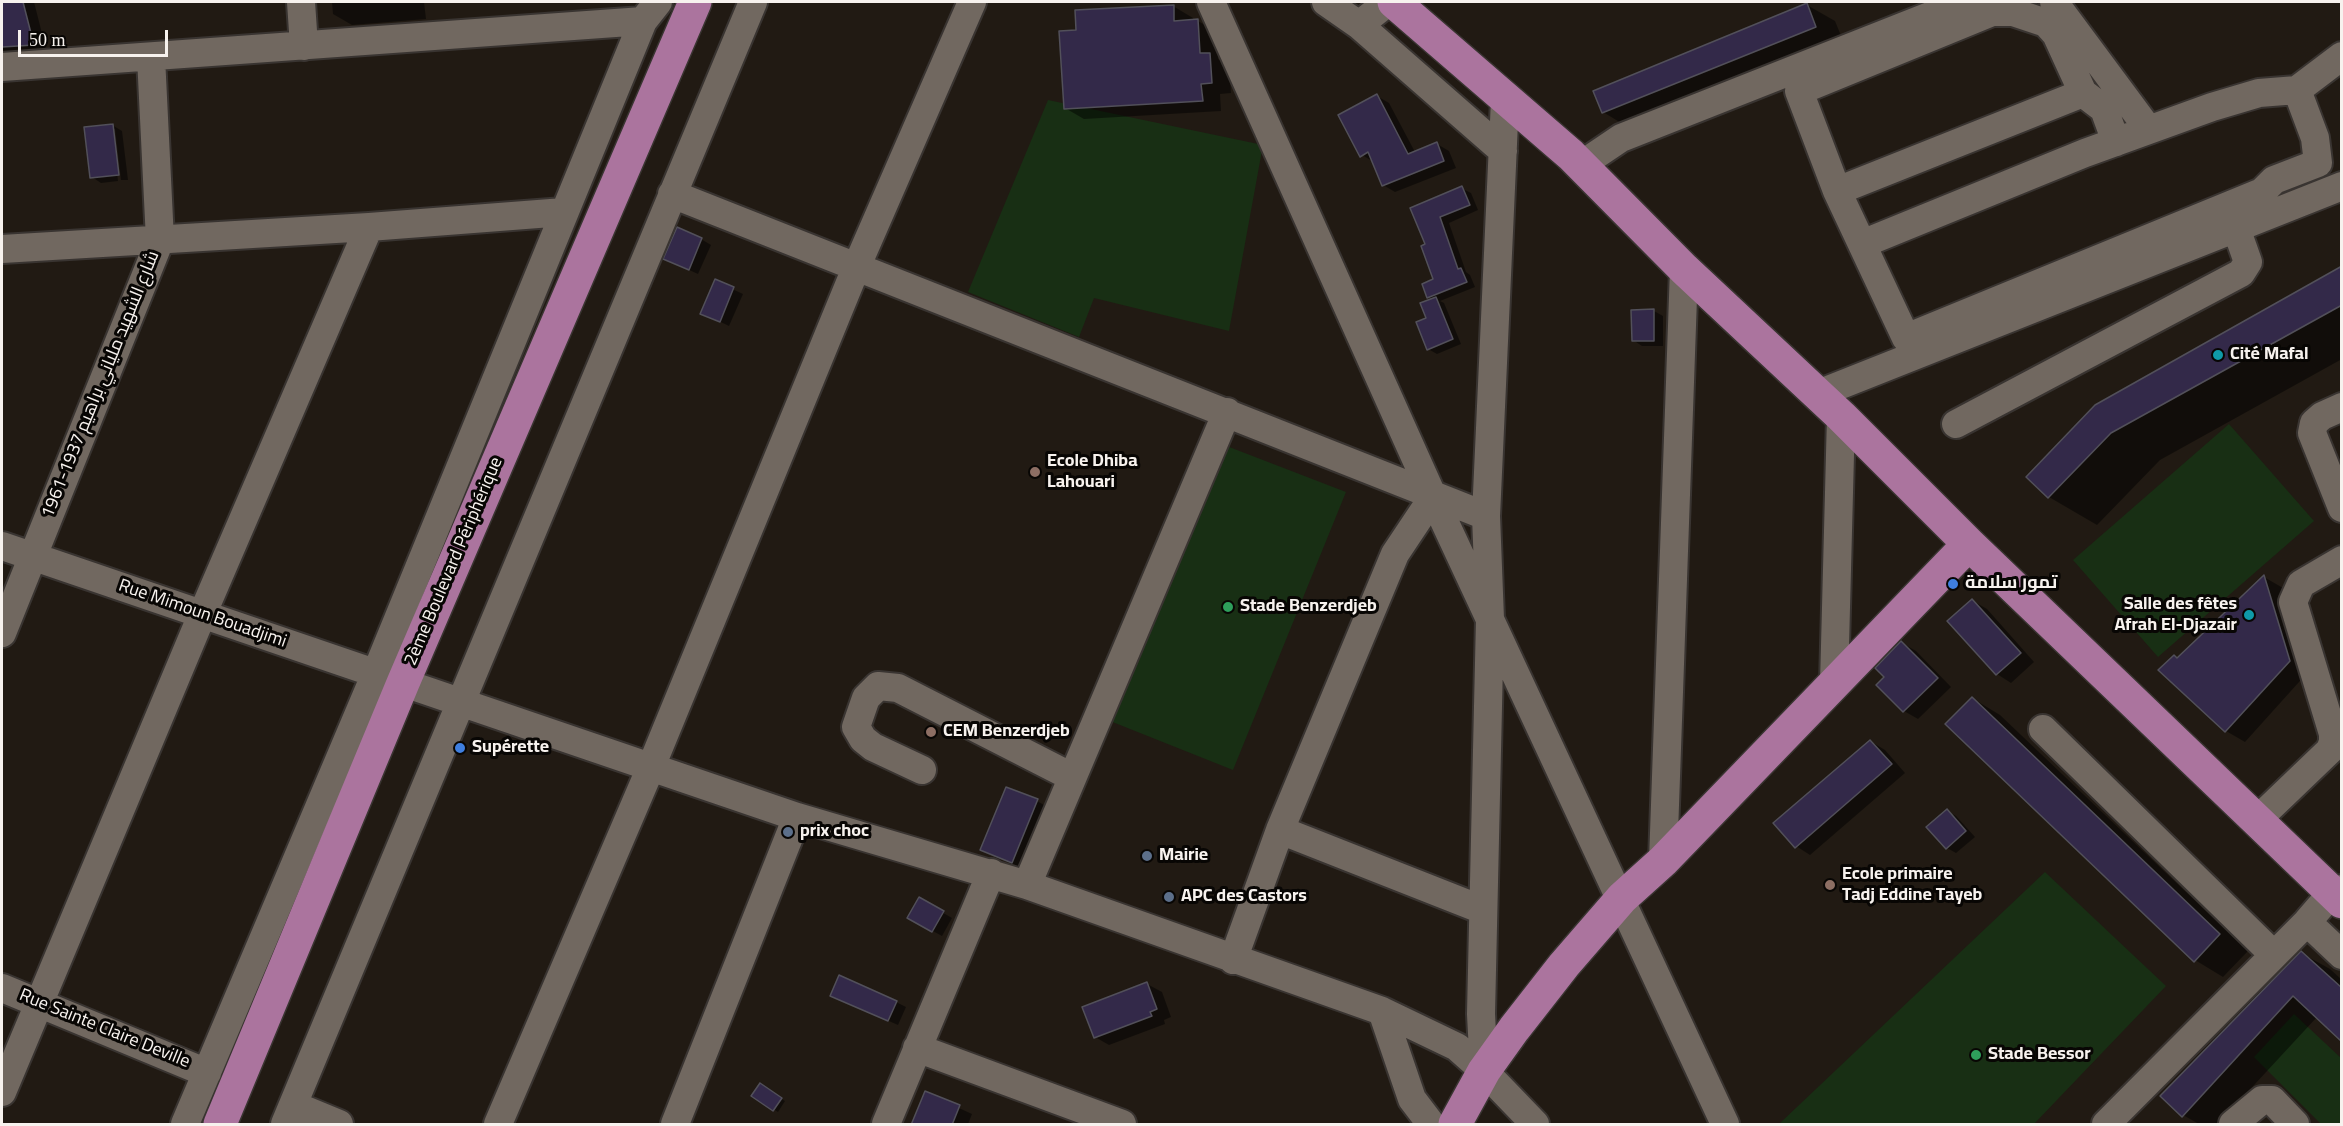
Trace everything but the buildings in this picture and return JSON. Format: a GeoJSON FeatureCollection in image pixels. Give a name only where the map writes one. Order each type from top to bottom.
{"type":"FeatureCollection","features":[{"type":"Feature","properties":{"kind":"main road","name":"2ème Boulevard Périphérique"},"geometry":{"type":"LineString","coordinates":[[220,1125],[401,682],[695,2]]}},
{"type":"Feature","properties":{"kind":"main road","name":"2ème Boulevard Périphérique"},"geometry":{"type":"LineString","coordinates":[[242,1125],[401,682],[715,2]]}},
{"type":"Feature","properties":{"kind":"main road"},"geometry":{"type":"LineString","coordinates":[[1394,2],[1581,165],[1684,268],[1830,405],[1969,544],[2256,821],[2338,895]]}},
{"type":"Feature","properties":{"kind":"main road"},"geometry":{"type":"LineString","coordinates":[[1455,1125],[1484,1071],[1564,964],[1622,898],[1663,861],[1969,544]]}},
{"type":"Feature","properties":{"kind":"main road"},"geometry":{"type":"LineString","coordinates":[[1484,1071],[1484,1125]]}},
{"type":"Feature","properties":{"kind":"street"},"geometry":{"type":"LineString","coordinates":[[301,2],[304,46]]}},
{"type":"Feature","properties":{"kind":"street"},"geometry":{"type":"LineString","coordinates":[[339,1125],[289,1115],[753,2]]}},
{"type":"Feature","properties":{"kind":"street"},"geometry":{"type":"LineString","coordinates":[[498,1125],[651,767],[856,268],[972,2]]}},
{"type":"Feature","properties":{"kind":"street"},"geometry":{"type":"LineString","coordinates":[[1211,2],[1433,497],[1622,898],[1725,1125]]}},
{"type":"Feature","properties":{"kind":"street"},"geometry":{"type":"LineString","coordinates":[[1326,2],[1359,25],[1503,151]]}},
{"type":"Feature","properties":{"kind":"street"},"geometry":{"type":"LineString","coordinates":[[1359,25],[1388,2]]}},
{"type":"Feature","properties":{"kind":"street"},"geometry":{"type":"LineString","coordinates":[[1581,165],[1621,138],[1965,2]]}},
{"type":"Feature","properties":{"kind":"street"},"geometry":{"type":"LineString","coordinates":[[2054,2],[2149,130]]}},
{"type":"Feature","properties":{"kind":"street"},"geometry":{"type":"LineString","coordinates":[[2,67],[304,46],[651,11],[564,212],[401,682],[207,1073],[185,1125]]}},
{"type":"Feature","properties":{"kind":"street"},"geometry":{"type":"LineString","coordinates":[[2116,142],[2104,109],[2083,93],[2056,34],[2046,23],[2013,12],[1992,12],[1799,91],[1837,191],[1906,338],[2262,192],[2274,180],[2318,163],[2315,138],[2297,90]]}},
{"type":"Feature","properties":{"kind":"street"},"geometry":{"type":"LineString","coordinates":[[1862,244],[2149,130],[2259,93],[2297,90],[2342,56]]}},
{"type":"Feature","properties":{"kind":"street","name":"شارع الشهيد ملياني براهيم 1937-1961"},"geometry":{"type":"LineString","coordinates":[[2,633],[160,240],[151,57]]}},
{"type":"Feature","properties":{"kind":"street"},"geometry":{"type":"LineString","coordinates":[[1837,191],[2083,93]]}},
{"type":"Feature","properties":{"kind":"street"},"geometry":{"type":"LineString","coordinates":[[1484,1071],[1481,1014],[1490,619],[1486,516],[1505,100]]}},
{"type":"Feature","properties":{"kind":"street"},"geometry":{"type":"LineString","coordinates":[[1834,684],[1830,405],[2236,228],[2342,186]]}},
{"type":"Feature","properties":{"kind":"street"},"geometry":{"type":"LineString","coordinates":[[672,194],[1227,412],[1433,497],[1486,516]]}},
{"type":"Feature","properties":{"kind":"street"},"geometry":{"type":"LineString","coordinates":[[2,249],[369,227],[564,212]]}},
{"type":"Feature","properties":{"kind":"street"},"geometry":{"type":"LineString","coordinates":[[2,1092],[202,615],[369,227]]}},
{"type":"Feature","properties":{"kind":"street"},"geometry":{"type":"LineString","coordinates":[[1956,424],[2241,273],[2248,262],[2236,228]]}},
{"type":"Feature","properties":{"kind":"street"},"geometry":{"type":"LineString","coordinates":[[1663,861],[1684,268]]}},
{"type":"Feature","properties":{"kind":"street"},"geometry":{"type":"LineString","coordinates":[[2342,406],[2322,416],[2314,423],[2312,433],[2342,507]]}},
{"type":"Feature","properties":{"kind":"street"},"geometry":{"type":"LineString","coordinates":[[1027,885],[1227,412]]}},
{"type":"Feature","properties":{"kind":"street"},"geometry":{"type":"LineString","coordinates":[[1233,960],[1280,830],[1395,554],[1433,497]]}},
{"type":"Feature","properties":{"kind":"street","name":"Rue Mimoun Bouadjimi"},"geometry":{"type":"LineString","coordinates":[[2,546],[797,817],[1027,885],[1382,1011],[1457,1047],[1484,1071],[1534,1125]]}},
{"type":"Feature","properties":{"kind":"street"},"geometry":{"type":"LineString","coordinates":[[2256,821],[2330,750],[2333,742],[2333,734],[2294,602],[2301,584],[2342,560]]}},
{"type":"Feature","properties":{"kind":"street"},"geometry":{"type":"LineString","coordinates":[[922,770],[873,747],[863,739],[856,727],[866,698],[878,686],[898,688],[1072,777]]}},
{"type":"Feature","properties":{"kind":"street"},"geometry":{"type":"LineString","coordinates":[[2043,729],[2274,955]]}},
{"type":"Feature","properties":{"kind":"street"},"geometry":{"type":"LineString","coordinates":[[675,1125],[797,817]]}},
{"type":"Feature","properties":{"kind":"street"},"geometry":{"type":"LineString","coordinates":[[1280,830],[1483,910]]}},
{"type":"Feature","properties":{"kind":"street"},"geometry":{"type":"LineString","coordinates":[[886,1125],[991,873]]}},
{"type":"Feature","properties":{"kind":"street"},"geometry":{"type":"LineString","coordinates":[[2122,1119],[2274,955],[2338,895]]}},
{"type":"Feature","properties":{"kind":"street"},"geometry":{"type":"LineString","coordinates":[[2307,922],[2342,955]]}},
{"type":"Feature","properties":{"kind":"street","name":"Rue Sainte Claire Deville"},"geometry":{"type":"LineString","coordinates":[[2,988],[207,1073]]}},
{"type":"Feature","properties":{"kind":"street"},"geometry":{"type":"LineString","coordinates":[[1382,1011],[1412,1099],[1431,1125]]}},
{"type":"Feature","properties":{"kind":"street"},"geometry":{"type":"LineString","coordinates":[[917,1048],[1088,1119],[1122,1125]]}},
{"type":"Feature","properties":{"kind":"street"},"geometry":{"type":"LineString","coordinates":[[2233,1125],[2262,1100],[2272,1100],[2295,1125]]}},
{"type":"Feature","properties":{"kind":"green space"},"geometry":{"type":"Polygon","coordinates":[[[1048,100],[1263,145],[1229,331],[1094,298],[1079,337],[968,292],[1048,100]]]}},
{"type":"Feature","properties":{"kind":"green space"},"geometry":{"type":"Polygon","coordinates":[[[2229,424],[2314,521],[2158,657],[2073,560],[2229,424]]]}},
{"type":"Feature","properties":{"kind":"green space","name":"Stade Benzerdjeb"},"geometry":{"type":"Polygon","coordinates":[[[1224,445],[1346,492],[1233,770],[1110,721],[1224,445]]]}},
{"type":"Feature","properties":{"kind":"green space","name":"Stade Bessor"},"geometry":{"type":"Polygon","coordinates":[[[2045,872],[2166,986],[2034,1124],[1779,1124],[2045,872]]]}},
{"type":"Feature","properties":{"kind":"green space"},"geometry":{"type":"Polygon","coordinates":[[[2294,1014],[2341,1058],[2341,1124],[2321,1124],[2254,1057],[2294,1014]]]}},
{"type":"Feature","properties":{"kind":"place","name":"Cité Mafal"},"geometry":{"type":"Point","coordinates":[2218,355]}},
{"type":"Feature","properties":{"kind":"place","name":"Ecole Dhiba Lahouari"},"geometry":{"type":"Point","coordinates":[1035,472]}},
{"type":"Feature","properties":{"kind":"place","name":"تمور سلامة"},"geometry":{"type":"Point","coordinates":[1953,584]}},
{"type":"Feature","properties":{"kind":"place","name":"Stade Benzerdjeb"},"geometry":{"type":"Point","coordinates":[1228,607]}},
{"type":"Feature","properties":{"kind":"place","name":"Salle des fêtes Afrah El-Djazair"},"geometry":{"type":"Point","coordinates":[2249,615]}},
{"type":"Feature","properties":{"kind":"place","name":"CEM Benzerdjeb"},"geometry":{"type":"Point","coordinates":[931,732]}},
{"type":"Feature","properties":{"kind":"place","name":"Supérette"},"geometry":{"type":"Point","coordinates":[460,748]}},
{"type":"Feature","properties":{"kind":"place","name":"prix choc"},"geometry":{"type":"Point","coordinates":[788,832]}},
{"type":"Feature","properties":{"kind":"place","name":"Mairie"},"geometry":{"type":"Point","coordinates":[1147,856]}},
{"type":"Feature","properties":{"kind":"place","name":"Ecole primaire Tadj Eddine Tayeb"},"geometry":{"type":"Point","coordinates":[1830,885]}},
{"type":"Feature","properties":{"kind":"place","name":"APC des Castors"},"geometry":{"type":"Point","coordinates":[1169,897]}},
{"type":"Feature","properties":{"kind":"place","name":"Stade Bessor"},"geometry":{"type":"Point","coordinates":[1976,1055]}}]}
